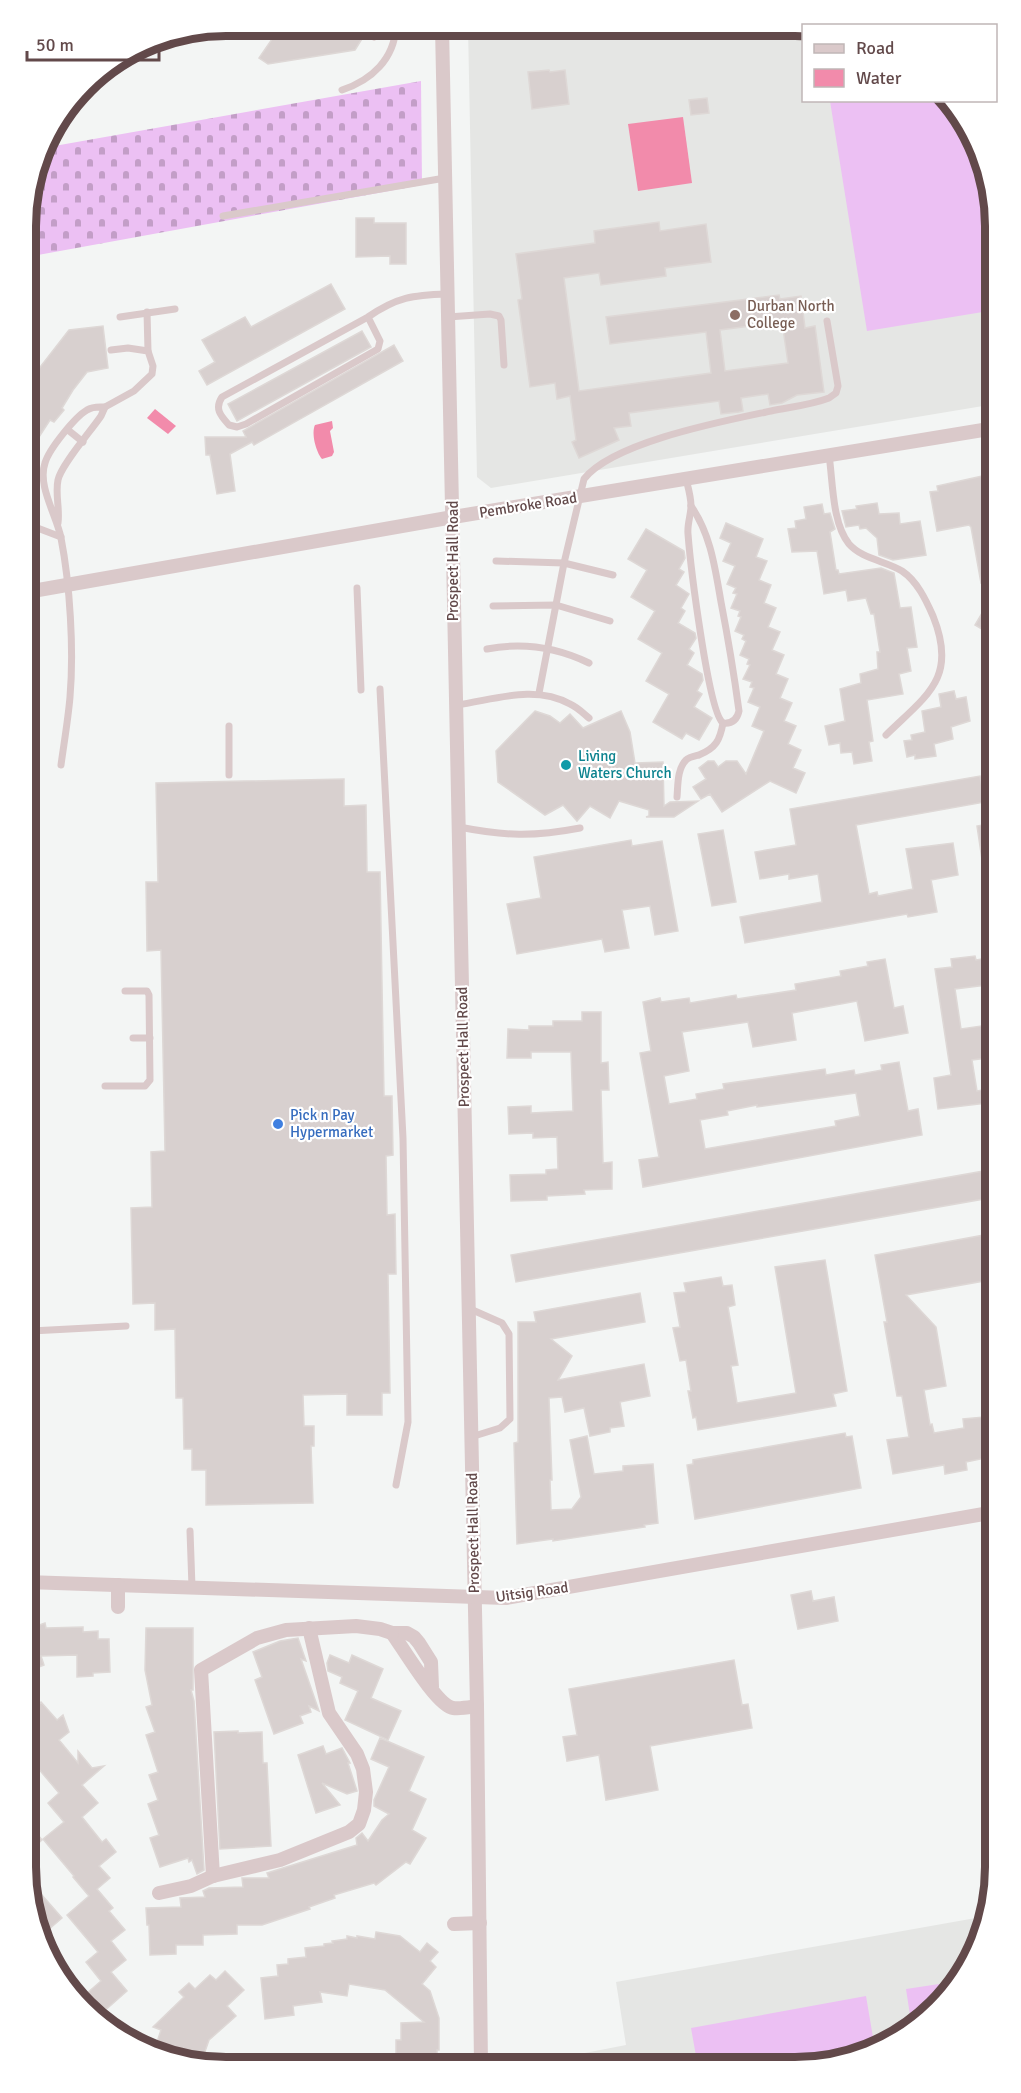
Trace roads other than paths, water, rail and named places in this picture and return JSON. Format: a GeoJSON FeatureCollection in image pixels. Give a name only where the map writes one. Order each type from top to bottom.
{"type":"FeatureCollection","features":[{"type":"Feature","properties":{"kind":"street","name":"Prospect Hall Road"},"geometry":{"type":"LineString","coordinates":[[442,36],[477,1706],[481,2057]]}},
{"type":"Feature","properties":{"kind":"street","name":"Pembroke Road"},"geometry":{"type":"LineString","coordinates":[[36,590],[453,517],[985,430]]}},
{"type":"Feature","properties":{"kind":"street","name":"Uitsig Road"},"geometry":{"type":"LineString","coordinates":[[36,1582],[506,1598],[985,1514]]}},
{"type":"Feature","properties":{"kind":"street"},"geometry":{"type":"LineString","coordinates":[[118,1585],[118,1607]]}},
{"type":"Feature","properties":{"kind":"street"},"geometry":{"type":"LineString","coordinates":[[213,1876],[201,1670],[257,1638],[286,1629],[366,1627],[392,1633],[416,1671],[432,1687],[441,1702],[452,1708],[477,1706]]}},
{"type":"Feature","properties":{"kind":"street"},"geometry":{"type":"LineString","coordinates":[[159,1893],[191,1886],[213,1876],[280,1860],[349,1832],[359,1824],[366,1792],[363,1769],[357,1754],[329,1713],[309,1628]]}},
{"type":"Feature","properties":{"kind":"street"},"geometry":{"type":"LineString","coordinates":[[454,1924],[480,1923]]}},
{"type":"Feature","properties":{"kind":"lane"},"geometry":{"type":"LineString","coordinates":[[342,90],[364,80],[387,59],[393,48],[395,36]]}},
{"type":"Feature","properties":{"kind":"lane"},"geometry":{"type":"LineString","coordinates":[[224,216],[445,178]]}},
{"type":"Feature","properties":{"kind":"lane"},"geometry":{"type":"LineString","coordinates":[[369,317],[380,341],[378,349],[246,424],[237,427],[229,425],[219,414],[218,402],[222,397],[369,317],[381,308],[414,295],[447,294]]}},
{"type":"Feature","properties":{"kind":"lane"},"geometry":{"type":"LineString","coordinates":[[120,317],[175,309]]}},
{"type":"Feature","properties":{"kind":"lane"},"geometry":{"type":"LineString","coordinates":[[61,765],[70,695],[68,585],[61,537],[58,523],[49,503],[44,469],[52,449],[87,410],[94,407],[105,407],[134,391],[152,374],[153,366],[148,351],[147,312]]}},
{"type":"Feature","properties":{"kind":"lane"},"geometry":{"type":"LineString","coordinates":[[448,317],[490,314],[499,316],[504,365]]}},
{"type":"Feature","properties":{"kind":"lane"},"geometry":{"type":"LineString","coordinates":[[539,693],[578,497],[588,473],[608,459],[633,447],[688,431],[829,398],[836,393],[838,386],[827,321]]}},
{"type":"Feature","properties":{"kind":"lane"},"geometry":{"type":"LineString","coordinates":[[111,350],[128,348],[148,351]]}},
{"type":"Feature","properties":{"kind":"lane"},"geometry":{"type":"LineString","coordinates":[[58,523],[58,479],[62,468],[83,442],[105,407]]}},
{"type":"Feature","properties":{"kind":"lane"},"geometry":{"type":"LineString","coordinates":[[68,430],[83,442]]}},
{"type":"Feature","properties":{"kind":"lane"},"geometry":{"type":"LineString","coordinates":[[829,455],[838,524],[843,534],[851,546],[860,553],[904,572],[916,585],[928,604],[943,652],[942,667],[937,680],[925,696],[886,735]]}},
{"type":"Feature","properties":{"kind":"lane"},"geometry":{"type":"LineString","coordinates":[[686,479],[692,506],[701,520],[712,553],[734,669],[739,711],[738,717],[729,724],[719,721],[713,704],[688,533],[692,506]]}},
{"type":"Feature","properties":{"kind":"lane"},"geometry":{"type":"LineString","coordinates":[[36,527],[61,537]]}},
{"type":"Feature","properties":{"kind":"lane"},"geometry":{"type":"LineString","coordinates":[[496,561],[564,563],[613,575]]}},
{"type":"Feature","properties":{"kind":"lane"},"geometry":{"type":"LineString","coordinates":[[357,588],[361,690]]}},
{"type":"Feature","properties":{"kind":"lane"},"geometry":{"type":"LineString","coordinates":[[494,606],[556,605],[610,621]]}},
{"type":"Feature","properties":{"kind":"lane"},"geometry":{"type":"LineString","coordinates":[[487,650],[503,646],[527,645],[571,654],[589,663]]}},
{"type":"Feature","properties":{"kind":"lane"},"geometry":{"type":"LineString","coordinates":[[380,688],[403,1138],[408,1422],[396,1485]]}},
{"type":"Feature","properties":{"kind":"lane"},"geometry":{"type":"LineString","coordinates":[[456,705],[510,695],[539,693],[570,703],[589,718]]}},
{"type":"Feature","properties":{"kind":"lane"},"geometry":{"type":"LineString","coordinates":[[677,797],[682,766],[687,760],[718,743],[723,723]]}},
{"type":"Feature","properties":{"kind":"lane"},"geometry":{"type":"LineString","coordinates":[[228,775],[229,726]]}},
{"type":"Feature","properties":{"kind":"lane"},"geometry":{"type":"LineString","coordinates":[[459,827],[529,836],[580,828]]}},
{"type":"Feature","properties":{"kind":"lane"},"geometry":{"type":"LineString","coordinates":[[105,1086],[148,1084],[151,1075],[149,995],[142,990],[125,992]]}},
{"type":"Feature","properties":{"kind":"lane"},"geometry":{"type":"LineString","coordinates":[[133,1038],[150,1038]]}},
{"type":"Feature","properties":{"kind":"lane"},"geometry":{"type":"LineString","coordinates":[[468,1308],[498,1320],[507,1328],[510,1408],[510,1419],[506,1424],[471,1437]]}},
{"type":"Feature","properties":{"kind":"lane"},"geometry":{"type":"LineString","coordinates":[[36,1331],[126,1326]]}},
{"type":"Feature","properties":{"kind":"lane"},"geometry":{"type":"LineString","coordinates":[[190,1531],[192,1587]]}},
{"type":"Feature","properties":{"kind":"water"},"geometry":{"type":"Polygon","coordinates":[[[683,117],[692,183],[638,191],[628,124],[683,117]]]}},
{"type":"Feature","properties":{"kind":"water"},"geometry":{"type":"Polygon","coordinates":[[[155,409],[176,426],[168,434],[147,418],[155,409]]]}},
{"type":"Feature","properties":{"kind":"water"},"geometry":{"type":"Polygon","coordinates":[[[332,421],[333,428],[330,431],[334,452],[332,456],[322,459],[315,442],[314,428],[315,425],[332,421]]]}},
{"type":"Feature","properties":{"kind":"place","name":"Durban North College"},"geometry":{"type":"Point","coordinates":[735,315]}},
{"type":"Feature","properties":{"kind":"place","name":"Living Waters Church"},"geometry":{"type":"Point","coordinates":[566,765]}},
{"type":"Feature","properties":{"kind":"place","name":"Pick n Pay Hypermarket"},"geometry":{"type":"Point","coordinates":[278,1124]}}]}
